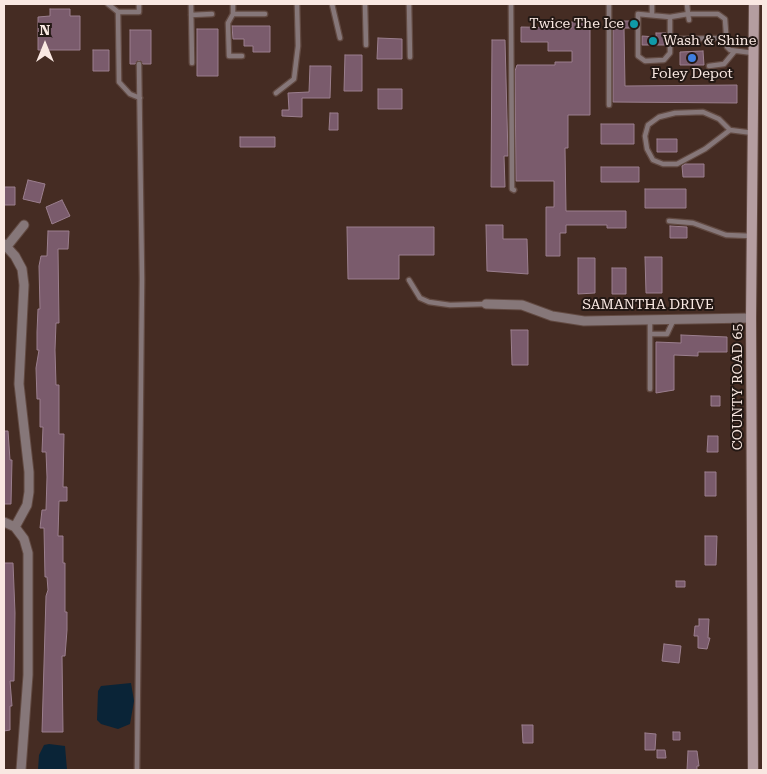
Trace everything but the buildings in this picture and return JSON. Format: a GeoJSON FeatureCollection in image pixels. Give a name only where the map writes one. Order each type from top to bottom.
{"type":"FeatureCollection","features":[{"type":"Feature","properties":{"kind":"street","name":"COUNTY ROAD 65"},"geometry":{"type":"LineString","coordinates":[[754,4],[752,236],[754,770]]}},
{"type":"Feature","properties":{"kind":"street"},"geometry":{"type":"LineString","coordinates":[[15,527],[27,505],[29,472],[19,384],[24,285],[22,269],[6,245],[24,226]]}},
{"type":"Feature","properties":{"kind":"street","name":"SAMANTHA DRIVE"},"geometry":{"type":"LineString","coordinates":[[486,304],[522,305],[552,316],[584,321],[752,318]]}},
{"type":"Feature","properties":{"kind":"street"},"geometry":{"type":"LineString","coordinates":[[4,522],[15,527],[24,539],[28,553],[28,675],[21,770]]}},
{"type":"Feature","properties":{"kind":"lane"},"geometry":{"type":"LineString","coordinates":[[108,4],[118,12],[139,12],[139,4]]}},
{"type":"Feature","properties":{"kind":"lane"},"geometry":{"type":"LineString","coordinates":[[191,4],[192,63]]}},
{"type":"Feature","properties":{"kind":"lane"},"geometry":{"type":"LineString","coordinates":[[233,4],[233,14],[228,23],[229,56],[242,56]]}},
{"type":"Feature","properties":{"kind":"lane"},"geometry":{"type":"LineString","coordinates":[[276,93],[294,78],[298,46],[297,4]]}},
{"type":"Feature","properties":{"kind":"lane"},"geometry":{"type":"LineString","coordinates":[[332,4],[340,38]]}},
{"type":"Feature","properties":{"kind":"lane"},"geometry":{"type":"LineString","coordinates":[[366,4],[366,45]]}},
{"type":"Feature","properties":{"kind":"lane"},"geometry":{"type":"LineString","coordinates":[[408,4],[410,57]]}},
{"type":"Feature","properties":{"kind":"lane"},"geometry":{"type":"LineString","coordinates":[[512,4],[512,189],[514,190]]}},
{"type":"Feature","properties":{"kind":"lane"},"geometry":{"type":"LineString","coordinates":[[609,4],[609,105]]}},
{"type":"Feature","properties":{"kind":"lane"},"geometry":{"type":"LineString","coordinates":[[652,4],[652,14]]}},
{"type":"Feature","properties":{"kind":"lane"},"geometry":{"type":"LineString","coordinates":[[687,4],[689,20]]}},
{"type":"Feature","properties":{"kind":"lane"},"geometry":{"type":"LineString","coordinates":[[118,12],[118,82],[130,94],[140,98]]}},
{"type":"Feature","properties":{"kind":"lane"},"geometry":{"type":"LineString","coordinates":[[191,15],[212,14]]}},
{"type":"Feature","properties":{"kind":"lane"},"geometry":{"type":"LineString","coordinates":[[233,14],[265,14]]}},
{"type":"Feature","properties":{"kind":"lane"},"geometry":{"type":"LineString","coordinates":[[670,17],[670,53],[664,60],[645,61],[638,56],[638,14],[670,17],[688,14],[708,17],[718,14],[725,19],[728,47],[734,52],[753,53]]}},
{"type":"Feature","properties":{"kind":"lane"},"geometry":{"type":"LineString","coordinates":[[698,14],[699,20]]}},
{"type":"Feature","properties":{"kind":"lane"},"geometry":{"type":"LineString","coordinates":[[700,30],[702,38]]}},
{"type":"Feature","properties":{"kind":"lane"},"geometry":{"type":"LineString","coordinates":[[710,30],[712,38]]}},
{"type":"Feature","properties":{"kind":"lane"},"geometry":{"type":"LineString","coordinates":[[690,31],[691,38]]}},
{"type":"Feature","properties":{"kind":"lane"},"geometry":{"type":"LineString","coordinates":[[671,39],[727,38]]}},
{"type":"Feature","properties":{"kind":"lane"},"geometry":{"type":"LineString","coordinates":[[709,66],[724,64],[734,52]]}},
{"type":"Feature","properties":{"kind":"lane"},"geometry":{"type":"LineString","coordinates":[[137,770],[142,280],[140,64]]}},
{"type":"Feature","properties":{"kind":"lane"},"geometry":{"type":"LineString","coordinates":[[730,130],[705,149],[677,164],[664,164],[653,160],[647,149],[645,136],[648,125],[659,117],[675,113],[703,112],[719,119],[730,130],[753,133]]}},
{"type":"Feature","properties":{"kind":"lane"},"geometry":{"type":"LineString","coordinates":[[669,221],[693,223],[726,235],[752,236]]}},
{"type":"Feature","properties":{"kind":"lane"},"geometry":{"type":"LineString","coordinates":[[410,280],[420,298],[429,302],[450,305],[486,304]]}},
{"type":"Feature","properties":{"kind":"lane"},"geometry":{"type":"LineString","coordinates":[[650,334],[667,334],[674,319]]}},
{"type":"Feature","properties":{"kind":"lane"},"geometry":{"type":"LineString","coordinates":[[650,320],[650,389]]}},
{"type":"Feature","properties":{"kind":"water"},"geometry":{"type":"Polygon","coordinates":[[[131,683],[134,701],[130,724],[118,729],[101,724],[97,720],[98,691],[101,686],[131,683]]]}},
{"type":"Feature","properties":{"kind":"water"},"geometry":{"type":"Polygon","coordinates":[[[44,745],[65,746],[67,770],[38,770],[39,755],[44,745]]]}},
{"type":"Feature","properties":{"kind":"place","name":"Twice The Ice"},"geometry":{"type":"Point","coordinates":[634,24]}},
{"type":"Feature","properties":{"kind":"place","name":"Wash & Shine"},"geometry":{"type":"Point","coordinates":[653,41]}},
{"type":"Feature","properties":{"kind":"place","name":"Foley Depot"},"geometry":{"type":"Point","coordinates":[692,58]}}]}
